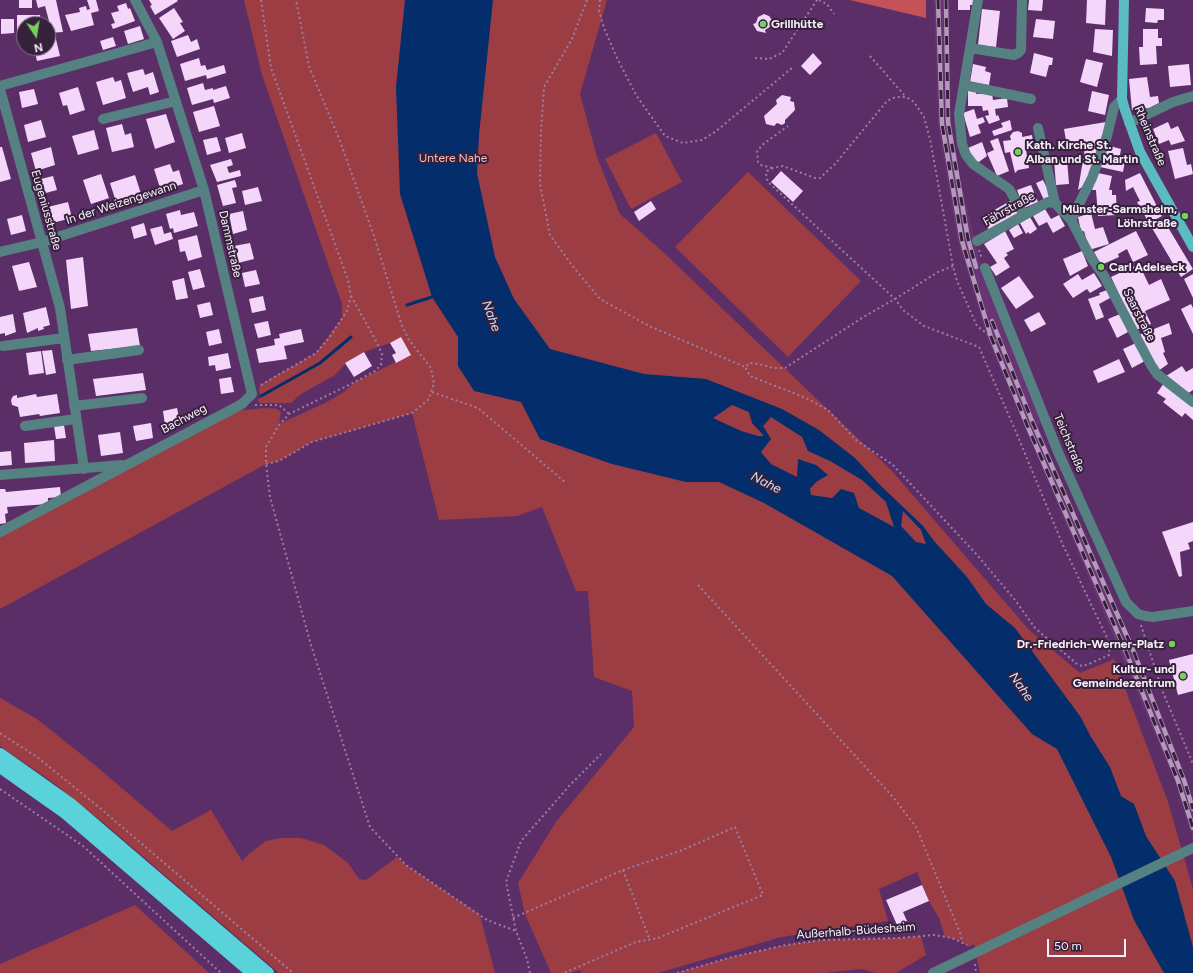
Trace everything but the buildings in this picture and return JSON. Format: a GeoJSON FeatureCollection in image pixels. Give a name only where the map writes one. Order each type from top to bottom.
{"type":"FeatureCollection","features":[{"type":"Feature","properties":{"kind":"highway"},"geometry":{"type":"LineString","coordinates":[[0,754],[72,805],[268,973]]}},
{"type":"Feature","properties":{"kind":"highway"},"geometry":{"type":"LineString","coordinates":[[0,767],[64,812],[252,973]]}},
{"type":"Feature","properties":{"kind":"main road","name":"Rheinstraße"},"geometry":{"type":"LineString","coordinates":[[1124,0],[1122,98],[1129,123],[1140,152],[1193,247]]}},
{"type":"Feature","properties":{"kind":"street","name":"Dammstraße"},"geometry":{"type":"LineString","coordinates":[[135,0],[157,42],[204,190],[252,394]]}},
{"type":"Feature","properties":{"kind":"street"},"geometry":{"type":"LineString","coordinates":[[978,0],[959,123],[962,144],[966,155],[973,164],[1009,189],[1024,214]]}},
{"type":"Feature","properties":{"kind":"street"},"geometry":{"type":"LineString","coordinates":[[970,48],[1014,55],[1018,53],[1020,50],[1022,0]]}},
{"type":"Feature","properties":{"kind":"street"},"geometry":{"type":"LineString","coordinates":[[0,86],[157,42]]}},
{"type":"Feature","properties":{"kind":"street"},"geometry":{"type":"LineString","coordinates":[[964,85],[1030,99]]}},
{"type":"Feature","properties":{"kind":"street","name":"Eugeniusstraße"},"geometry":{"type":"LineString","coordinates":[[0,89],[55,288],[84,469]]}},
{"type":"Feature","properties":{"kind":"street"},"geometry":{"type":"LineString","coordinates":[[1129,123],[1173,102],[1193,96]]}},
{"type":"Feature","properties":{"kind":"street"},"geometry":{"type":"LineString","coordinates":[[1071,220],[1092,178],[1107,136],[1114,107],[1122,98]]}},
{"type":"Feature","properties":{"kind":"street"},"geometry":{"type":"LineString","coordinates":[[103,119],[176,101]]}},
{"type":"Feature","properties":{"kind":"street"},"geometry":{"type":"LineString","coordinates":[[1038,128],[1055,203]]}},
{"type":"Feature","properties":{"kind":"street","name":"In der Weizengewann"},"geometry":{"type":"LineString","coordinates":[[0,252],[42,242],[204,190]]}},
{"type":"Feature","properties":{"kind":"street","name":"Fährstraße"},"geometry":{"type":"LineString","coordinates":[[976,241],[1048,202],[1055,203],[1071,220]]}},
{"type":"Feature","properties":{"kind":"street","name":"Saarstraße"},"geometry":{"type":"LineString","coordinates":[[1071,220],[1090,256],[1104,276],[1157,374],[1193,402]]}},
{"type":"Feature","properties":{"kind":"street","name":"Teichstraße"},"geometry":{"type":"LineString","coordinates":[[985,268],[1058,452],[1126,602],[1138,614]]}},
{"type":"Feature","properties":{"kind":"street"},"geometry":{"type":"LineString","coordinates":[[3,346],[64,338]]}},
{"type":"Feature","properties":{"kind":"street"},"geometry":{"type":"LineString","coordinates":[[67,360],[139,350]]}},
{"type":"Feature","properties":{"kind":"street","name":"Bachweg"},"geometry":{"type":"LineString","coordinates":[[0,532],[242,404],[252,394]]}},
{"type":"Feature","properties":{"kind":"street"},"geometry":{"type":"LineString","coordinates":[[74,406],[142,398]]}},
{"type":"Feature","properties":{"kind":"street"},"geometry":{"type":"LineString","coordinates":[[25,426],[76,419]]}},
{"type":"Feature","properties":{"kind":"street","name":"Bachweg"},"geometry":{"type":"LineString","coordinates":[[0,475],[84,469],[126,464]]}},
{"type":"Feature","properties":{"kind":"street"},"geometry":{"type":"LineString","coordinates":[[1138,614],[1154,617],[1174,617],[1193,611]]}},
{"type":"Feature","properties":{"kind":"street"},"geometry":{"type":"LineString","coordinates":[[933,973],[1193,848]]}},
{"type":"Feature","properties":{"kind":"path"},"geometry":{"type":"LineString","coordinates":[[261,0],[271,68],[348,280],[351,296],[382,354],[381,365],[375,372],[288,414],[279,425],[266,447],[266,464],[270,497],[309,638],[370,827],[406,865],[487,920],[516,931]]}},
{"type":"Feature","properties":{"kind":"path"},"geometry":{"type":"LineString","coordinates":[[266,464],[278,460],[312,442],[412,413],[422,406],[432,392],[434,384],[431,368],[409,340],[402,326],[342,148],[309,66],[296,0]]}},
{"type":"Feature","properties":{"kind":"path"},"geometry":{"type":"LineString","coordinates":[[587,0],[572,39],[544,87],[541,132],[540,184],[550,235],[574,268],[600,299],[649,326],[745,367],[750,376],[806,398],[828,410],[856,440],[893,465],[978,556],[1015,600],[1035,628],[1077,664],[1082,666],[1089,664],[1109,655],[1110,644],[1105,630],[1062,543],[979,347],[924,326],[903,310],[895,299],[768,182],[766,176],[767,171],[783,166],[815,178],[824,176],[887,101],[896,97],[906,97]]}},
{"type":"Feature","properties":{"kind":"path"},"geometry":{"type":"LineString","coordinates":[[600,0],[599,11],[604,28],[617,58],[636,94],[665,136],[683,143],[702,140],[715,132],[792,68]]}},
{"type":"Feature","properties":{"kind":"path"},"geometry":{"type":"LineString","coordinates":[[755,58],[769,59],[782,53],[818,0],[827,4],[834,14]]}},
{"type":"Feature","properties":{"kind":"path"},"geometry":{"type":"LineString","coordinates":[[870,56],[906,97],[914,102],[924,118],[930,139],[953,266],[971,315],[977,326],[1001,345],[1019,355]]}},
{"type":"Feature","properties":{"kind":"path"},"geometry":{"type":"LineString","coordinates":[[773,168],[761,165],[758,162],[757,152],[762,145],[788,126]]}},
{"type":"Feature","properties":{"kind":"path"},"geometry":{"type":"LineString","coordinates":[[976,241],[985,268]]}},
{"type":"Feature","properties":{"kind":"path"},"geometry":{"type":"LineString","coordinates":[[745,367],[750,363],[774,368],[785,368],[865,316],[938,272],[953,266]]}},
{"type":"Feature","properties":{"kind":"path"},"geometry":{"type":"LineString","coordinates":[[288,414],[279,405],[254,405],[252,394],[260,385],[316,353],[329,338],[347,311],[351,296]]}},
{"type":"Feature","properties":{"kind":"path"},"geometry":{"type":"LineString","coordinates":[[432,392],[478,408],[566,483]]}},
{"type":"Feature","properties":{"kind":"path"},"geometry":{"type":"LineString","coordinates":[[698,585],[893,797],[916,827],[961,935],[962,941]]}},
{"type":"Feature","properties":{"kind":"path"},"geometry":{"type":"LineString","coordinates":[[1138,614],[1162,690],[1193,764]]}},
{"type":"Feature","properties":{"kind":"path"},"geometry":{"type":"LineString","coordinates":[[0,733],[36,757],[100,808],[294,973]]}},
{"type":"Feature","properties":{"kind":"path"},"geometry":{"type":"LineString","coordinates":[[530,973],[527,959],[516,931],[506,882],[521,841],[571,784],[601,754]]}},
{"type":"Feature","properties":{"kind":"path"},"geometry":{"type":"LineString","coordinates":[[0,789],[83,846],[221,973]]}},
{"type":"Feature","properties":{"kind":"path"},"geometry":{"type":"LineString","coordinates":[[514,918],[623,870],[680,851],[735,827],[763,895],[658,938],[649,938],[636,942],[564,973]]}},
{"type":"Feature","properties":{"kind":"path"},"geometry":{"type":"LineString","coordinates":[[623,870],[649,938]]}},
{"type":"Feature","properties":{"kind":"path","name":"Außerhalb-Büdesheim"},"geometry":{"type":"LineString","coordinates":[[677,973],[732,957],[786,945],[822,940],[900,938],[934,935],[962,941],[966,944]]}},
{"type":"Feature","properties":{"kind":"shaded area"},"geometry":{"type":"Polygon","coordinates":[[[850,0],[926,0],[926,18],[850,0]]]}},
{"type":"Feature","properties":{"kind":"shaded area"},"geometry":{"type":"Polygon","coordinates":[[[934,0],[948,0],[951,121],[960,178],[981,266],[1042,423],[1038,426],[1135,649],[1185,778],[1193,801],[1193,840],[1175,782],[989,342],[958,242],[938,125],[934,0]]]}},
{"type":"Feature","properties":{"kind":"green space","name":"Untere Nahe"},"geometry":{"type":"Polygon","coordinates":[[[244,0],[607,0],[580,94],[597,157],[620,214],[661,250],[892,471],[1029,630],[1080,673],[1114,659],[1168,802],[1193,889],[1193,973],[980,973],[974,944],[968,947],[962,941],[945,937],[939,918],[929,901],[917,872],[879,889],[888,921],[781,937],[658,973],[581,973],[580,970],[570,973],[551,973],[525,914],[518,883],[556,822],[634,727],[632,691],[594,677],[588,591],[576,591],[542,507],[517,516],[439,520],[412,413],[312,442],[279,461],[266,464],[0,609],[0,532],[109,474],[126,471],[230,414],[243,410],[266,408],[277,409],[281,412],[279,424],[325,403],[344,392],[355,382],[410,355],[390,343],[364,352],[346,363],[335,375],[301,394],[291,403],[260,403],[258,400],[261,397],[259,391],[260,385],[316,353],[342,318],[342,304],[262,75],[244,0]]]}},
{"type":"Feature","properties":{"kind":"green space"},"geometry":{"type":"Polygon","coordinates":[[[656,133],[682,182],[631,209],[605,159],[656,133]]]}},
{"type":"Feature","properties":{"kind":"green space"},"geometry":{"type":"Polygon","coordinates":[[[748,172],[861,281],[788,357],[675,247],[748,172]]]}},
{"type":"Feature","properties":{"kind":"green space"},"geometry":{"type":"Polygon","coordinates":[[[0,698],[37,719],[96,766],[172,831],[211,810],[242,861],[266,841],[281,838],[301,838],[324,845],[348,863],[359,879],[366,880],[397,857],[406,865],[480,915],[495,973],[279,973],[105,824],[55,784],[0,746],[0,698]]]}},
{"type":"Feature","properties":{"kind":"green space"},"geometry":{"type":"Polygon","coordinates":[[[135,905],[209,973],[0,973],[0,964],[135,905]]]}},
{"type":"Feature","properties":{"kind":"green space"},"geometry":{"type":"Polygon","coordinates":[[[921,936],[926,955],[896,973],[875,973],[862,969],[824,973],[677,973],[732,957],[786,945],[822,940],[921,936]]]}},
{"type":"Feature","properties":{"kind":"water","name":"Nahe"},"geometry":{"type":"Polygon","coordinates":[[[405,0],[493,0],[479,135],[477,173],[495,257],[514,299],[550,349],[644,374],[706,379],[782,409],[819,430],[855,458],[880,485],[923,526],[934,541],[967,577],[986,604],[1015,628],[1080,716],[1110,767],[1121,796],[1134,804],[1146,836],[1175,881],[1193,947],[1193,973],[1164,973],[1134,920],[1111,857],[1057,749],[1032,734],[892,576],[764,503],[719,482],[686,482],[612,464],[540,439],[521,402],[474,391],[458,366],[458,337],[432,297],[400,194],[396,87],[405,0]],[[732,405],[713,418],[741,431],[758,436],[764,436],[752,423],[749,412],[732,405]],[[771,417],[763,426],[771,439],[761,452],[771,464],[797,477],[798,459],[816,465],[828,475],[816,482],[810,489],[811,495],[832,498],[841,489],[854,493],[859,508],[894,527],[886,502],[862,480],[830,461],[808,451],[802,437],[771,417]],[[903,511],[901,526],[916,542],[926,544],[921,530],[903,511]]]}},
{"type":"Feature","properties":{"kind":"waterway"},"geometry":{"type":"LineString","coordinates":[[407,305],[435,296]]}},
{"type":"Feature","properties":{"kind":"waterway"},"geometry":{"type":"LineString","coordinates":[[261,396],[320,363],[351,337]]}},
{"type":"Feature","properties":{"kind":"railway"},"geometry":{"type":"LineString","coordinates":[[938,0],[942,124],[962,241],[991,337],[1027,425],[1126,652],[1178,781],[1193,828]]}},
{"type":"Feature","properties":{"kind":"railway"},"geometry":{"type":"LineString","coordinates":[[946,0],[948,122],[968,239],[976,267]]}},
{"type":"Feature","properties":{"kind":"railway"},"geometry":{"type":"LineString","coordinates":[[992,321],[1032,421],[1133,650],[1184,780],[1193,809]]}},
{"type":"Feature","properties":{"kind":"place","name":"Grillhütte"},"geometry":{"type":"Point","coordinates":[763,24]}},
{"type":"Feature","properties":{"kind":"place","name":"Kath. Kirche St. Alban und St. Martin"},"geometry":{"type":"Point","coordinates":[1018,152]}},
{"type":"Feature","properties":{"kind":"place","name":"Münster-Sarmsheim, Löhrstraße"},"geometry":{"type":"Point","coordinates":[1185,216]}},
{"type":"Feature","properties":{"kind":"place","name":"Carl Adelseck"},"geometry":{"type":"Point","coordinates":[1101,267]}},
{"type":"Feature","properties":{"kind":"place","name":"Dr.-Friedrich-Werner-Platz"},"geometry":{"type":"Point","coordinates":[1172,644]}},
{"type":"Feature","properties":{"kind":"place","name":"Kultur- und Gemeindezentrum"},"geometry":{"type":"Point","coordinates":[1183,676]}}]}
